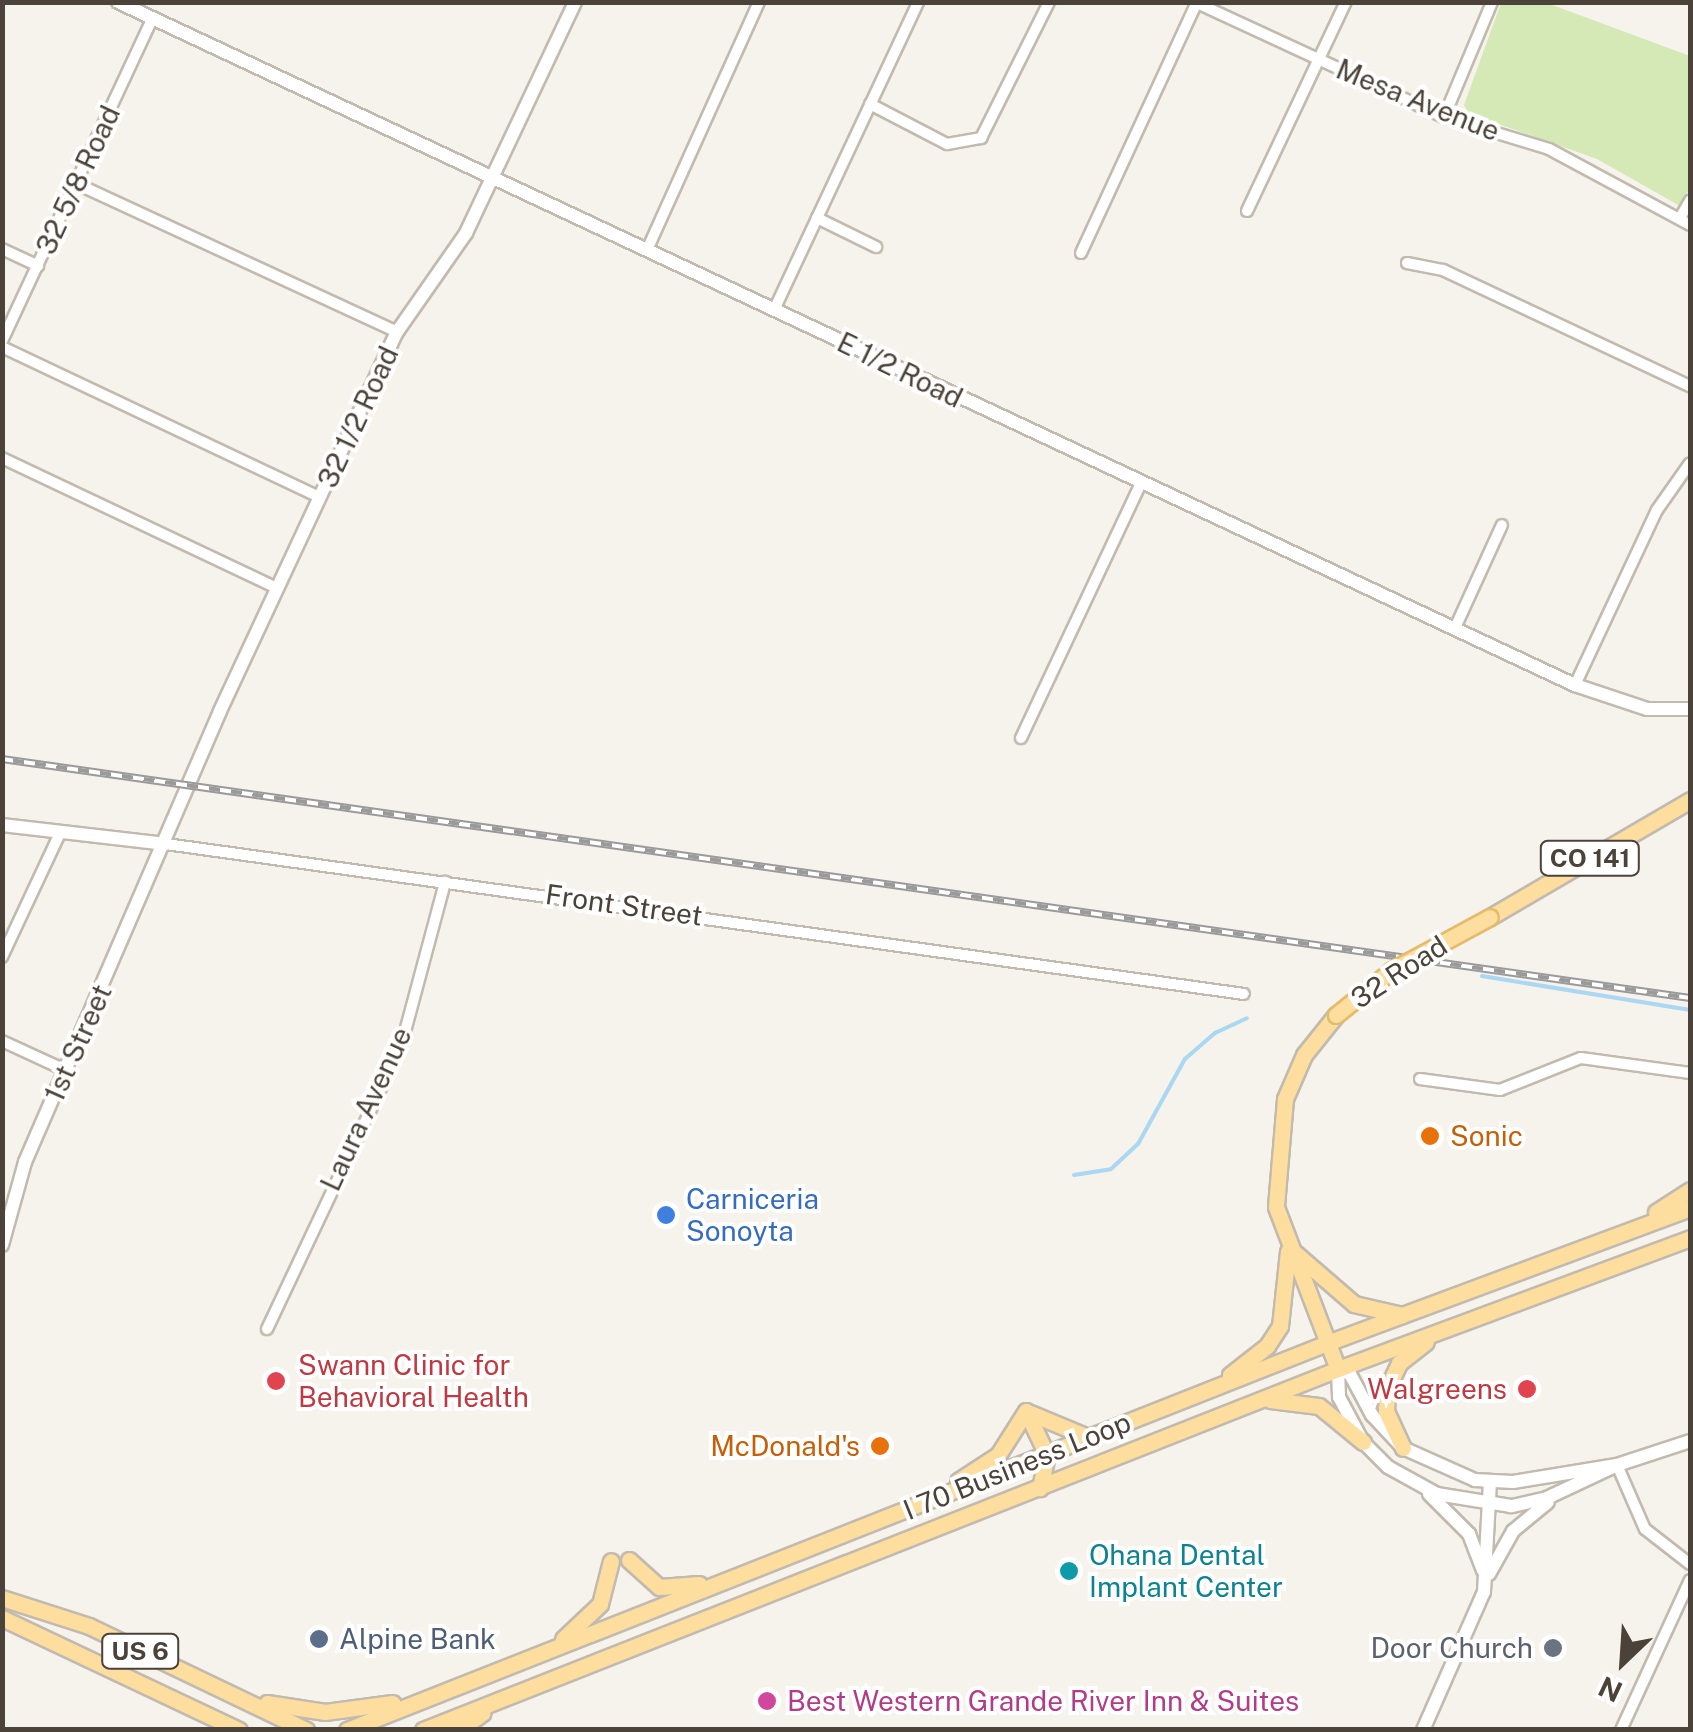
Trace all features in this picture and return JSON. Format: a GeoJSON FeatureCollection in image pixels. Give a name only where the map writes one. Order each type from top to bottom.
{"type":"FeatureCollection","features":[{"type":"Feature","properties":{"kind":"main road","name":"32 Road"},"geometry":{"type":"LineString","coordinates":[[1338,1368],[1288,1247],[1276,1207],[1280,1119],[1304,1055],[1336,1015],[1392,970],[1690,800]]}},
{"type":"Feature","properties":{"kind":"main road"},"geometry":{"type":"LineString","coordinates":[[1628,1228],[1690,1190]]}},
{"type":"Feature","properties":{"kind":"main road","name":"I 70 Business Loop"},"geometry":{"type":"LineString","coordinates":[[347,1730],[1327,1343],[1690,1208]]}},
{"type":"Feature","properties":{"kind":"main road","name":"I 70 Business Loop"},"geometry":{"type":"LineString","coordinates":[[424,1730],[1266,1400],[1338,1368],[1690,1238]]}},
{"type":"Feature","properties":{"kind":"main road"},"geometry":{"type":"LineString","coordinates":[[1288,1247],[1342,1297],[1403,1315]]}},
{"type":"Feature","properties":{"kind":"main road"},"geometry":{"type":"LineString","coordinates":[[1194,1397],[1258,1356],[1274,1337],[1283,1315],[1288,1247]]}},
{"type":"Feature","properties":{"kind":"main road"},"geometry":{"type":"LineString","coordinates":[[1403,1448],[1386,1411],[1390,1379],[1408,1355],[1458,1324]]}},
{"type":"Feature","properties":{"kind":"main road"},"geometry":{"type":"LineString","coordinates":[[1266,1400],[1319,1406],[1363,1442]]}},
{"type":"Feature","properties":{"kind":"main road"},"geometry":{"type":"LineString","coordinates":[[1026,1411],[1088,1437]]}},
{"type":"Feature","properties":{"kind":"main road"},"geometry":{"type":"LineString","coordinates":[[1026,1411],[1046,1455],[1040,1488]]}},
{"type":"Feature","properties":{"kind":"main road"},"geometry":{"type":"LineString","coordinates":[[887,1518],[989,1464],[1026,1411]]}},
{"type":"Feature","properties":{"kind":"main road"},"geometry":{"type":"LineString","coordinates":[[629,1560],[659,1587],[728,1578]]}},
{"type":"Feature","properties":{"kind":"main road"},"geometry":{"type":"LineString","coordinates":[[533,1658],[594,1614],[611,1561]]}},
{"type":"Feature","properties":{"kind":"main road","name":"US 6"},"geometry":{"type":"LineString","coordinates":[[2,1598],[89,1626],[306,1730]]}},
{"type":"Feature","properties":{"kind":"main road","name":"US 6"},"geometry":{"type":"LineString","coordinates":[[2,1618],[239,1730]]}},
{"type":"Feature","properties":{"kind":"main road"},"geometry":{"type":"LineString","coordinates":[[459,1730],[521,1692]]}},
{"type":"Feature","properties":{"kind":"main road","name":"US 6"},"geometry":{"type":"LineString","coordinates":[[231,1694],[325,1712],[416,1700]]}},
{"type":"Feature","properties":{"kind":"street","name":"E 1/2 Road"},"geometry":{"type":"LineString","coordinates":[[118,2],[1575,686],[1647,709],[1690,709]]}},
{"type":"Feature","properties":{"kind":"street","name":"32 1/2 Road"},"geometry":{"type":"LineString","coordinates":[[166,844],[277,588],[397,332],[456,252],[576,2]]}},
{"type":"Feature","properties":{"kind":"street"},"geometry":{"type":"LineString","coordinates":[[647,250],[758,2]]}},
{"type":"Feature","properties":{"kind":"street"},"geometry":{"type":"LineString","coordinates":[[774,310],[918,2]]}},
{"type":"Feature","properties":{"kind":"street"},"geometry":{"type":"LineString","coordinates":[[870,104],[947,144],[980,138],[1049,2]]}},
{"type":"Feature","properties":{"kind":"street"},"geometry":{"type":"LineString","coordinates":[[1247,211],[1346,2]]}},
{"type":"Feature","properties":{"kind":"street"},"geometry":{"type":"LineString","coordinates":[[1444,117],[1492,2]]}},
{"type":"Feature","properties":{"kind":"street"},"geometry":{"type":"LineString","coordinates":[[1081,253],[1197,3]]}},
{"type":"Feature","properties":{"kind":"street","name":"Mesa Avenue"},"geometry":{"type":"LineString","coordinates":[[1197,3],[1444,117],[1549,148],[1690,225]]}},
{"type":"Feature","properties":{"kind":"street","name":"32 5/8 Road"},"geometry":{"type":"LineString","coordinates":[[2,344],[152,19]]}},
{"type":"Feature","properties":{"kind":"street"},"geometry":{"type":"LineString","coordinates":[[77,184],[397,332]]}},
{"type":"Feature","properties":{"kind":"street"},"geometry":{"type":"LineString","coordinates":[[1680,218],[1690,201]]}},
{"type":"Feature","properties":{"kind":"street"},"geometry":{"type":"LineString","coordinates":[[817,218],[876,247]]}},
{"type":"Feature","properties":{"kind":"street"},"geometry":{"type":"LineString","coordinates":[[2,249],[38,266]]}},
{"type":"Feature","properties":{"kind":"street"},"geometry":{"type":"LineString","coordinates":[[1407,264],[1443,270],[1690,386]]}},
{"type":"Feature","properties":{"kind":"street"},"geometry":{"type":"LineString","coordinates":[[2,344],[320,497]]}},
{"type":"Feature","properties":{"kind":"street"},"geometry":{"type":"LineString","coordinates":[[2,458],[277,588]]}},
{"type":"Feature","properties":{"kind":"street"},"geometry":{"type":"LineString","coordinates":[[1575,686],[1657,510],[1690,464]]}},
{"type":"Feature","properties":{"kind":"street"},"geometry":{"type":"LineString","coordinates":[[1022,738],[1141,483]]}},
{"type":"Feature","properties":{"kind":"street"},"geometry":{"type":"LineString","coordinates":[[1455,628],[1502,525]]}},
{"type":"Feature","properties":{"kind":"street","name":"Front Street"},"geometry":{"type":"LineString","coordinates":[[2,825],[166,844],[1244,994]]}},
{"type":"Feature","properties":{"kind":"street"},"geometry":{"type":"LineString","coordinates":[[2,957],[60,833]]}},
{"type":"Feature","properties":{"kind":"street","name":"1st Street"},"geometry":{"type":"LineString","coordinates":[[2,1245],[10,1200],[166,844]]}},
{"type":"Feature","properties":{"kind":"street","name":"Laura Avenue"},"geometry":{"type":"LineString","coordinates":[[267,1329],[402,1043],[445,882]]}},
{"type":"Feature","properties":{"kind":"street"},"geometry":{"type":"LineString","coordinates":[[2,1040],[66,1070]]}},
{"type":"Feature","properties":{"kind":"street"},"geometry":{"type":"LineString","coordinates":[[1420,1079],[1500,1090],[1581,1058],[1690,1073]]}},
{"type":"Feature","properties":{"kind":"street","name":"32 Road"},"geometry":{"type":"LineString","coordinates":[[1617,1464],[1564,1491],[1490,1505],[1420,1486],[1363,1442],[1339,1397],[1338,1368],[1350,1374],[1372,1415],[1403,1448],[1444,1471],[1490,1482],[1617,1464],[1690,1441]]}},
{"type":"Feature","properties":{"kind":"street"},"geometry":{"type":"LineString","coordinates":[[1617,1464],[1645,1529],[1690,1564]]}},
{"type":"Feature","properties":{"kind":"street"},"geometry":{"type":"LineString","coordinates":[[1486,1580],[1490,1482]]}},
{"type":"Feature","properties":{"kind":"street"},"geometry":{"type":"LineString","coordinates":[[1420,1486],[1469,1534],[1486,1580]]}},
{"type":"Feature","properties":{"kind":"street"},"geometry":{"type":"LineString","coordinates":[[1422,1730],[1486,1580],[1513,1531],[1564,1491]]}},
{"type":"Feature","properties":{"kind":"street"},"geometry":{"type":"LineString","coordinates":[[1621,1730],[1690,1580]]}},
{"type":"Feature","properties":{"kind":"green space"},"geometry":{"type":"Polygon","coordinates":[[[1501,3],[1547,3],[1690,56],[1690,188],[1680,206],[1597,159],[1468,113],[1464,105],[1501,3]]]}},
{"type":"Feature","properties":{"kind":"waterway"},"geometry":{"type":"LineString","coordinates":[[1482,976],[1690,1010]]}},
{"type":"Feature","properties":{"kind":"waterway"},"geometry":{"type":"LineString","coordinates":[[1074,1175],[1111,1169],[1138,1144],[1185,1059],[1215,1033],[1247,1018]]}},
{"type":"Feature","properties":{"kind":"railway"},"geometry":{"type":"LineString","coordinates":[[2,759],[1690,998]]}},
{"type":"Feature","properties":{"kind":"place","name":"Sonic"},"geometry":{"type":"Point","coordinates":[1430,1136]}},
{"type":"Feature","properties":{"kind":"place","name":"Carniceria Sonoyta"},"geometry":{"type":"Point","coordinates":[666,1215]}},
{"type":"Feature","properties":{"kind":"place","name":"Swann Clinic for Behavioral Health"},"geometry":{"type":"Point","coordinates":[276,1381]}},
{"type":"Feature","properties":{"kind":"place","name":"Walgreens"},"geometry":{"type":"Point","coordinates":[1527,1389]}},
{"type":"Feature","properties":{"kind":"place","name":"McDonald's"},"geometry":{"type":"Point","coordinates":[880,1446]}},
{"type":"Feature","properties":{"kind":"place","name":"Ohana Dental Implant Center"},"geometry":{"type":"Point","coordinates":[1069,1571]}},
{"type":"Feature","properties":{"kind":"place","name":"Alpine Bank"},"geometry":{"type":"Point","coordinates":[319,1639]}},
{"type":"Feature","properties":{"kind":"place","name":"Door Church"},"geometry":{"type":"Point","coordinates":[1553,1648]}},
{"type":"Feature","properties":{"kind":"place","name":"Best Western Grande River Inn & Suites"},"geometry":{"type":"Point","coordinates":[767,1701]}}]}
